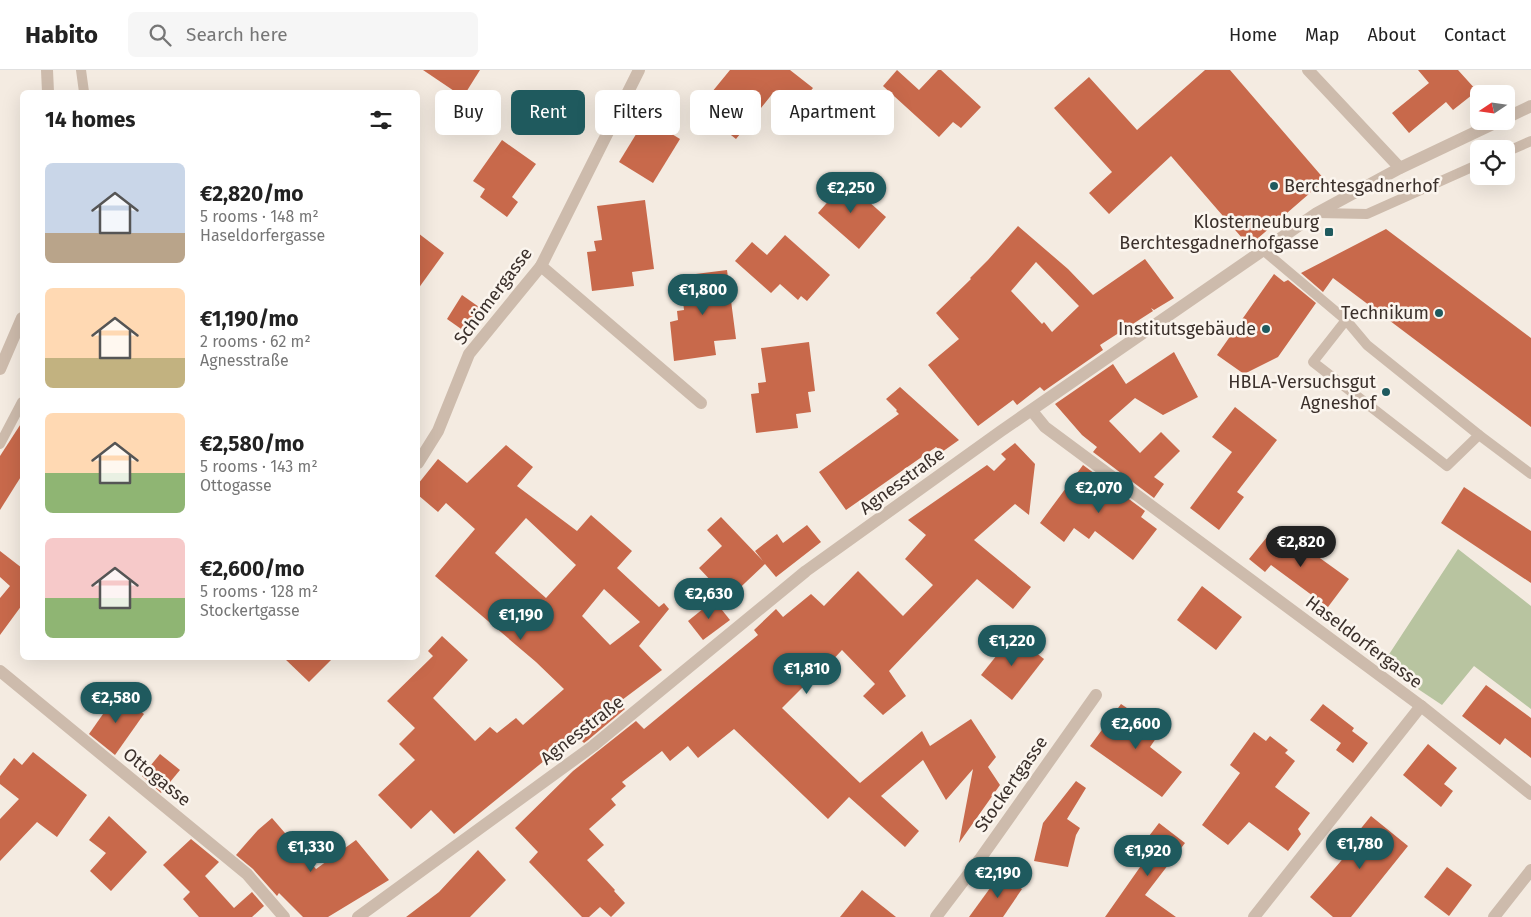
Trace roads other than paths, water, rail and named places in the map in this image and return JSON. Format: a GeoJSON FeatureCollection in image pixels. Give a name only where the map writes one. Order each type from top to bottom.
{"type":"FeatureCollection","features":[{"type":"Feature","properties":{"kind":"street"},"geometry":{"type":"LineString","coordinates":[[47,70],[48,90]]}},
{"type":"Feature","properties":{"kind":"street","name":"Schömergasse"},"geometry":{"type":"LineString","coordinates":[[420,460],[438,431],[469,354],[541,266],[639,70]]}},
{"type":"Feature","properties":{"kind":"street"},"geometry":{"type":"LineString","coordinates":[[1308,70],[1400,168]]}},
{"type":"Feature","properties":{"kind":"street"},"geometry":{"type":"LineString","coordinates":[[1515,114],[1531,106]]}},
{"type":"Feature","properties":{"kind":"street","name":"Agnesstraße"},"geometry":{"type":"LineString","coordinates":[[358,917],[593,746],[806,571],[1001,431],[1317,213],[1400,168],[1480,130]]}},
{"type":"Feature","properties":{"kind":"street"},"geometry":{"type":"LineString","coordinates":[[541,266],[701,403]]}},
{"type":"Feature","properties":{"kind":"street"},"geometry":{"type":"LineString","coordinates":[[0,369],[20,323]]}},
{"type":"Feature","properties":{"kind":"street","name":"Haseldorfergasse"},"geometry":{"type":"LineString","coordinates":[[1032,411],[1045,428],[1420,706],[1531,794]]}},
{"type":"Feature","properties":{"kind":"street","name":"Ottogasse"},"geometry":{"type":"LineString","coordinates":[[0,671],[246,874],[284,917]]}},
{"type":"Feature","properties":{"kind":"street","name":"Stockertgasse"},"geometry":{"type":"LineString","coordinates":[[936,917],[980,859],[1096,695]]}},
{"type":"Feature","properties":{"kind":"street"},"geometry":{"type":"LineString","coordinates":[[1254,917],[1420,706]]}},
{"type":"Feature","properties":{"kind":"street"},"geometry":{"type":"LineString","coordinates":[[1494,917],[1531,870]]}},
{"type":"Feature","properties":{"kind":"lane"},"geometry":{"type":"LineString","coordinates":[[81,70],[84,90]]}},
{"type":"Feature","properties":{"kind":"lane"},"geometry":{"type":"LineString","coordinates":[[1515,148],[1531,141]]}},
{"type":"Feature","properties":{"kind":"lane"},"geometry":{"type":"LineString","coordinates":[[1317,213],[1367,214],[1470,168]]}},
{"type":"Feature","properties":{"kind":"lane"},"geometry":{"type":"LineString","coordinates":[[1263,250],[1346,320],[1367,345],[1531,474]]}},
{"type":"Feature","properties":{"kind":"lane"},"geometry":{"type":"LineString","coordinates":[[1346,320],[1313,362],[1447,466],[1479,435]]}},
{"type":"Feature","properties":{"kind":"lane"},"geometry":{"type":"LineString","coordinates":[[0,444],[20,406]]}},
{"type":"Feature","properties":{"kind":"place","name":"Berchtesgadnerhof"},"geometry":{"type":"Point","coordinates":[1274,186]}},
{"type":"Feature","properties":{"kind":"place","name":"Klosterneuburg Berchtesgadnerhofgasse"},"geometry":{"type":"Point","coordinates":[1329,232]}},
{"type":"Feature","properties":{"kind":"place","name":"Technikum"},"geometry":{"type":"Point","coordinates":[1439,313]}},
{"type":"Feature","properties":{"kind":"place","name":"Institutsgebäude"},"geometry":{"type":"Point","coordinates":[1266,329]}},
{"type":"Feature","properties":{"kind":"place","name":"HBLA-Versuchsgut Agneshof"},"geometry":{"type":"Point","coordinates":[1386,392]}}]}
